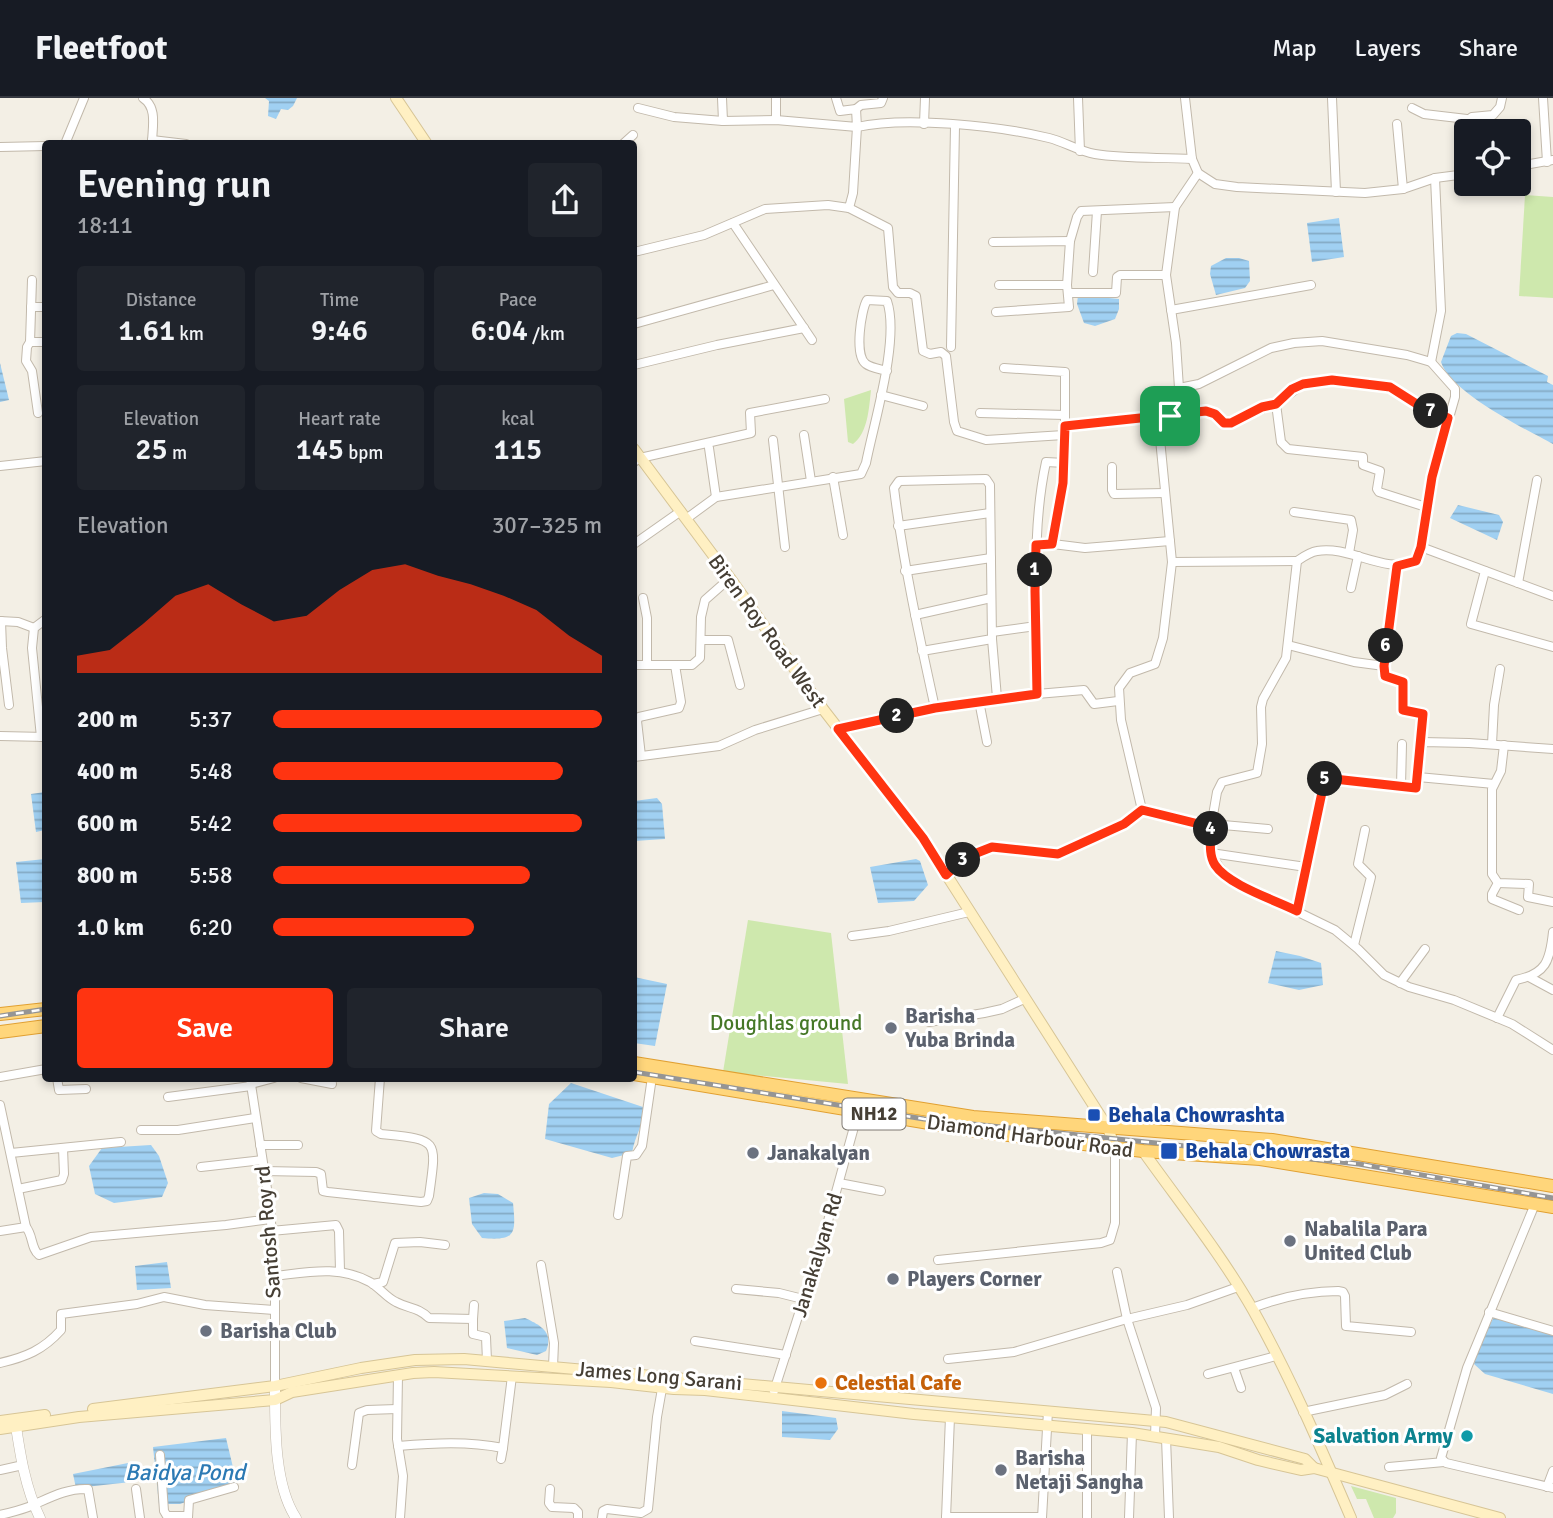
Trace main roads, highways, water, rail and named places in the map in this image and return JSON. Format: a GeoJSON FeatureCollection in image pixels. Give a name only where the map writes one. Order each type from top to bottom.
{"type":"FeatureCollection","features":[{"type":"Feature","properties":{"kind":"highway"},"geometry":{"type":"LineString","coordinates":[[0,1014],[42,1009]]}},
{"type":"Feature","properties":{"kind":"highway"},"geometry":{"type":"LineString","coordinates":[[0,1032],[42,1027]]}},
{"type":"Feature","properties":{"kind":"highway","name":"Diamond Harbour Road"},"geometry":{"type":"LineString","coordinates":[[637,1064],[992,1133],[1143,1151],[1260,1159],[1553,1207]]}},
{"type":"Feature","properties":{"kind":"highway","name":"Diamond Harbour Road"},"geometry":{"type":"LineString","coordinates":[[637,1074],[859,1105],[994,1119],[1272,1140],[1553,1186]]}},
{"type":"Feature","properties":{"kind":"highway"},"geometry":{"type":"LineString","coordinates":[[992,1133],[994,1119]]}},
{"type":"Feature","properties":{"kind":"highway"},"geometry":{"type":"LineString","coordinates":[[1415,1184],[1418,1165]]}},
{"type":"Feature","properties":{"kind":"main road"},"geometry":{"type":"LineString","coordinates":[[396,98],[424,140]]}},
{"type":"Feature","properties":{"kind":"main road","name":"Biren Roy Road West"},"geometry":{"type":"LineString","coordinates":[[637,457],[730,578],[822,709],[923,838],[1108,1128],[1115,1148]]}},
{"type":"Feature","properties":{"kind":"main road"},"geometry":{"type":"LineString","coordinates":[[1143,1151],[1252,1308],[1351,1518]]}},
{"type":"Feature","properties":{"kind":"main road","name":"James Long Sarani"},"geometry":{"type":"LineString","coordinates":[[0,1421],[16,1423],[205,1393],[275,1386],[415,1360],[464,1359],[553,1367],[663,1382],[776,1386],[1156,1422],[1305,1459],[1314,1468]]}},
{"type":"Feature","properties":{"kind":"main road"},"geometry":{"type":"LineString","coordinates":[[48,1418],[275,1400],[292,1392],[398,1375],[449,1372],[611,1382],[663,1382],[950,1417],[1161,1437],[1219,1447],[1301,1470],[1314,1468],[1500,1518]]}},
{"type":"Feature","properties":{"kind":"main road"},"geometry":{"type":"LineString","coordinates":[[0,1429],[16,1423]]}},
{"type":"Feature","properties":{"kind":"water"},"geometry":{"type":"Polygon","coordinates":[[[265,98],[297,98],[288,110],[281,109],[276,119],[268,116],[269,101],[265,98]]]}},
{"type":"Feature","properties":{"kind":"water"},"geometry":{"type":"Polygon","coordinates":[[[1339,218],[1344,257],[1312,262],[1307,223],[1339,218]]]}},
{"type":"Feature","properties":{"kind":"water"},"geometry":{"type":"Polygon","coordinates":[[[1226,258],[1249,261],[1250,281],[1245,288],[1216,295],[1210,274],[1211,266],[1226,258]]]}},
{"type":"Feature","properties":{"kind":"water"},"geometry":{"type":"Polygon","coordinates":[[[1078,295],[1119,299],[1115,319],[1095,326],[1084,323],[1077,304],[1078,295]]]}},
{"type":"Feature","properties":{"kind":"water"},"geometry":{"type":"Polygon","coordinates":[[[1457,333],[1466,334],[1548,376],[1547,382],[1553,385],[1553,444],[1490,409],[1447,374],[1441,362],[1451,336],[1457,333]]]}},
{"type":"Feature","properties":{"kind":"water"},"geometry":{"type":"Polygon","coordinates":[[[0,363],[9,400],[0,402],[0,363]]]}},
{"type":"Feature","properties":{"kind":"water"},"geometry":{"type":"Polygon","coordinates":[[[1458,505],[1499,515],[1503,522],[1497,540],[1450,518],[1458,505]]]}},
{"type":"Feature","properties":{"kind":"water"},"geometry":{"type":"Polygon","coordinates":[[[42,792],[42,831],[36,832],[31,794],[42,792]]]}},
{"type":"Feature","properties":{"kind":"water"},"geometry":{"type":"Polygon","coordinates":[[[657,798],[662,804],[665,839],[637,841],[637,801],[657,798]]]}},
{"type":"Feature","properties":{"kind":"water"},"geometry":{"type":"Polygon","coordinates":[[[42,859],[42,902],[21,903],[16,862],[42,859]]]}},
{"type":"Feature","properties":{"kind":"water"},"geometry":{"type":"Polygon","coordinates":[[[916,859],[920,861],[928,885],[914,901],[878,903],[870,867],[916,859]]]}},
{"type":"Feature","properties":{"kind":"water"},"geometry":{"type":"Polygon","coordinates":[[[1276,951],[1321,963],[1323,985],[1299,990],[1268,983],[1276,951]]]}},
{"type":"Feature","properties":{"kind":"water"},"geometry":{"type":"Polygon","coordinates":[[[637,978],[667,984],[655,1046],[637,1043],[637,978]]]}},
{"type":"Feature","properties":{"kind":"water"},"geometry":{"type":"Polygon","coordinates":[[[571,1083],[646,1108],[632,1153],[612,1158],[545,1139],[549,1104],[571,1083]]]}},
{"type":"Feature","properties":{"kind":"water"},"geometry":{"type":"Polygon","coordinates":[[[151,1145],[159,1156],[168,1183],[162,1197],[114,1203],[95,1194],[89,1166],[102,1148],[151,1145]]]}},
{"type":"Feature","properties":{"kind":"water"},"geometry":{"type":"Polygon","coordinates":[[[484,1193],[498,1194],[513,1203],[514,1222],[508,1236],[482,1238],[472,1224],[469,1198],[484,1193]]]}},
{"type":"Feature","properties":{"kind":"water"},"geometry":{"type":"Polygon","coordinates":[[[167,1262],[171,1288],[137,1290],[135,1266],[167,1262]]]}},
{"type":"Feature","properties":{"kind":"water"},"geometry":{"type":"Polygon","coordinates":[[[1495,1316],[1553,1335],[1553,1394],[1485,1374],[1474,1364],[1480,1339],[1495,1316]]]}},
{"type":"Feature","properties":{"kind":"water"},"geometry":{"type":"Polygon","coordinates":[[[525,1318],[547,1334],[546,1351],[537,1355],[507,1348],[504,1321],[525,1318]]]}},
{"type":"Feature","properties":{"kind":"water"},"geometry":{"type":"Polygon","coordinates":[[[782,1411],[836,1418],[838,1429],[830,1440],[782,1437],[782,1411]]]}},
{"type":"Feature","properties":{"kind":"water","name":"Baidya Pond"},"geometry":{"type":"Polygon","coordinates":[[[226,1438],[237,1484],[180,1504],[159,1504],[153,1447],[226,1438]]]}},
{"type":"Feature","properties":{"kind":"water"},"geometry":{"type":"Polygon","coordinates":[[[128,1463],[132,1469],[131,1482],[76,1488],[73,1474],[128,1463]]]}},
{"type":"Feature","properties":{"kind":"railway"},"geometry":{"type":"LineString","coordinates":[[0,1016],[42,1010]]}},
{"type":"Feature","properties":{"kind":"railway"},"geometry":{"type":"LineString","coordinates":[[637,1072],[924,1119],[1359,1164],[1553,1198]]}},
{"type":"Feature","properties":{"kind":"place","name":"Barisha Yuba Brinda"},"geometry":{"type":"Point","coordinates":[891,1028]}},
{"type":"Feature","properties":{"kind":"place","name":"Behala Chowrashta"},"geometry":{"type":"Point","coordinates":[1094,1115]}},
{"type":"Feature","properties":{"kind":"place","name":"Behala Chowrasta"},"geometry":{"type":"Point","coordinates":[1169,1151]}},
{"type":"Feature","properties":{"kind":"place","name":"Janakalyan"},"geometry":{"type":"Point","coordinates":[753,1153]}},
{"type":"Feature","properties":{"kind":"place","name":"Nabalila Para United Club"},"geometry":{"type":"Point","coordinates":[1290,1241]}},
{"type":"Feature","properties":{"kind":"place","name":"Players Corner"},"geometry":{"type":"Point","coordinates":[893,1279]}},
{"type":"Feature","properties":{"kind":"place","name":"Barisha Club"},"geometry":{"type":"Point","coordinates":[206,1331]}},
{"type":"Feature","properties":{"kind":"place","name":"Celestial Cafe"},"geometry":{"type":"Point","coordinates":[821,1383]}},
{"type":"Feature","properties":{"kind":"place","name":"Salvation Army"},"geometry":{"type":"Point","coordinates":[1467,1436]}},
{"type":"Feature","properties":{"kind":"place","name":"Barisha Netaji Sangha"},"geometry":{"type":"Point","coordinates":[1001,1470]}},
{"type":"Feature","properties":{"kind":"park label","name":"Doughlas ground"},"geometry":{"type":"Point","coordinates":[786,1023]}}]}
